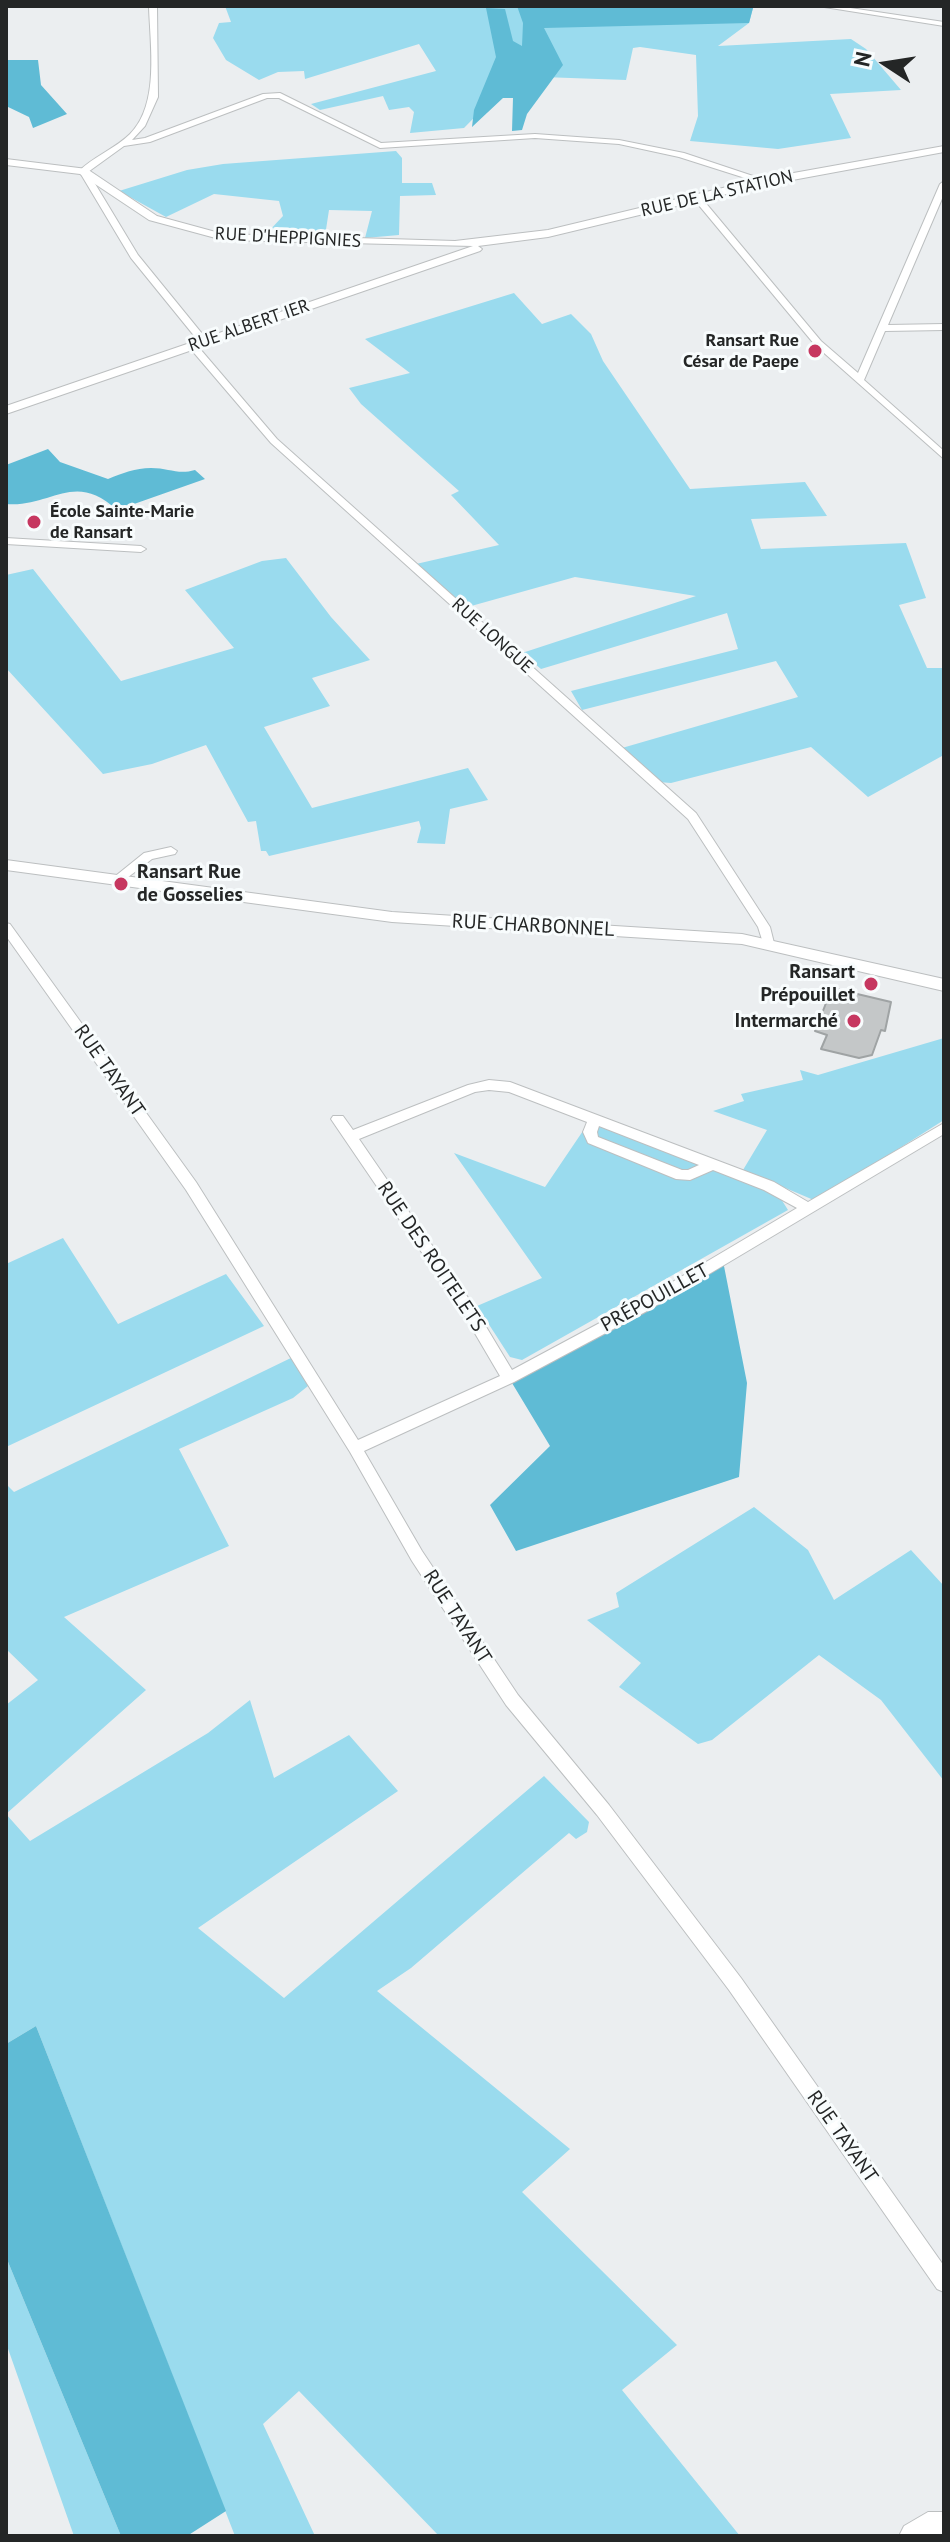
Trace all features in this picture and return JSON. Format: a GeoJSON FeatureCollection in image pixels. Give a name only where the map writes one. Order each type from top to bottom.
{"type":"FeatureCollection","features":[{"type":"Feature","properties":{"kind":"main road"},"geometry":{"type":"LineString","coordinates":[[914,2536],[928,2527],[944,2527]]}},
{"type":"Feature","properties":{"kind":"street"},"geometry":{"type":"LineString","coordinates":[[83,171],[126,144],[144,120],[154,97],[153,6]]}},
{"type":"Feature","properties":{"kind":"street"},"geometry":{"type":"LineString","coordinates":[[822,6],[944,24]]}},
{"type":"Feature","properties":{"kind":"street"},"geometry":{"type":"LineString","coordinates":[[126,144],[147,140],[266,96],[280,95],[380,146],[535,136],[619,142],[681,155],[764,181]]}},
{"type":"Feature","properties":{"kind":"street","name":"RUE DE LA STATION"},"geometry":{"type":"LineString","coordinates":[[492,243],[573,230],[764,181],[944,149]]}},
{"type":"Feature","properties":{"kind":"street","name":"RUE D'HEPPIGNIES"},"geometry":{"type":"LineString","coordinates":[[6,162],[83,171],[153,218],[223,237],[492,243]]}},
{"type":"Feature","properties":{"kind":"street","name":"RUE LONGUE"},"geometry":{"type":"LineString","coordinates":[[83,171],[134,256],[274,441],[692,816],[764,927],[768,943]]}},
{"type":"Feature","properties":{"kind":"street"},"geometry":{"type":"LineString","coordinates":[[859,381],[944,184]]}},
{"type":"Feature","properties":{"kind":"street"},"geometry":{"type":"LineString","coordinates":[[696,197],[818,343],[944,456]]}},
{"type":"Feature","properties":{"kind":"street","name":"RUE ALBERT IER"},"geometry":{"type":"LineString","coordinates":[[6,410],[492,243]]}},
{"type":"Feature","properties":{"kind":"street"},"geometry":{"type":"LineString","coordinates":[[883,328],[944,327]]}},
{"type":"Feature","properties":{"kind":"street"},"geometry":{"type":"LineString","coordinates":[[6,541],[141,549]]}},
{"type":"Feature","properties":{"kind":"street"},"geometry":{"type":"LineString","coordinates":[[119,878],[148,856],[171,851]]}},
{"type":"Feature","properties":{"kind":"street","name":"RUE CHARBONNEL"},"geometry":{"type":"LineString","coordinates":[[6,865],[392,917],[768,943],[944,985]]}},
{"type":"Feature","properties":{"kind":"street","name":"RUE TAYANT"},"geometry":{"type":"LineString","coordinates":[[6,927],[191,1186],[355,1448],[417,1556],[512,1700],[603,1810],[735,1984],[944,2282]]}},
{"type":"Feature","properties":{"kind":"street"},"geometry":{"type":"LineString","coordinates":[[350,1137],[473,1088],[489,1085],[510,1087],[769,1186],[810,1209]]}},
{"type":"Feature","properties":{"kind":"street","name":"RUE DES ROITELETS"},"geometry":{"type":"LineString","coordinates":[[338,1119],[468,1309],[509,1378]]}},
{"type":"Feature","properties":{"kind":"street"},"geometry":{"type":"LineString","coordinates":[[594,1120],[590,1132],[593,1140],[681,1175],[690,1175],[711,1165]]}},
{"type":"Feature","properties":{"kind":"street","name":"PRÉPOUILLET"},"geometry":{"type":"LineString","coordinates":[[355,1448],[509,1378],[642,1307],[944,1128]]}},
{"type":"Feature","properties":{"kind":"shaded area"},"geometry":{"type":"Polygon","coordinates":[[[225,6],[748,6],[753,8],[749,23],[718,46],[851,39],[866,49],[901,90],[830,94],[851,138],[778,149],[690,141],[698,116],[696,55],[640,47],[633,48],[626,80],[515,76],[464,128],[410,133],[414,112],[409,107],[389,110],[383,96],[320,110],[311,104],[436,71],[419,44],[305,79],[304,71],[278,72],[259,80],[226,60],[213,38],[219,23],[231,22],[225,6]]]}},
{"type":"Feature","properties":{"kind":"shaded area"},"geometry":{"type":"Polygon","coordinates":[[[517,6],[753,8],[749,23],[544,28],[563,65],[527,114],[522,130],[512,131],[513,98],[503,98],[472,127],[474,110],[496,57],[486,8],[505,9],[513,41],[522,46],[523,23],[517,6]]]}},
{"type":"Feature","properties":{"kind":"shaded area"},"geometry":{"type":"Polygon","coordinates":[[[6,60],[38,60],[41,85],[67,114],[33,128],[29,117],[6,106],[6,60]]]}},
{"type":"Feature","properties":{"kind":"shaded area"},"geometry":{"type":"Polygon","coordinates":[[[396,151],[402,158],[402,183],[432,183],[436,195],[400,196],[399,235],[365,238],[372,211],[329,210],[325,236],[268,232],[283,216],[279,201],[214,194],[166,217],[119,191],[187,170],[223,164],[396,151]]]}},
{"type":"Feature","properties":{"kind":"shaded area"},"geometry":{"type":"Polygon","coordinates":[[[514,293],[542,324],[571,314],[591,334],[603,361],[690,489],[805,482],[827,516],[751,519],[761,549],[906,543],[926,598],[899,605],[927,668],[944,668],[942,756],[868,797],[811,747],[671,783],[658,782],[622,748],[798,697],[776,661],[582,710],[571,691],[738,649],[727,613],[541,669],[522,653],[696,596],[575,577],[464,608],[416,564],[499,545],[451,495],[459,491],[361,404],[349,388],[410,373],[365,339],[514,293]]]}},
{"type":"Feature","properties":{"kind":"shaded area"},"geometry":{"type":"Polygon","coordinates":[[[48,449],[60,462],[108,479],[151,468],[178,472],[195,470],[205,479],[117,510],[102,498],[75,492],[22,504],[6,504],[6,465],[48,449]]]}},
{"type":"Feature","properties":{"kind":"shaded area"},"geometry":{"type":"Polygon","coordinates":[[[286,558],[331,617],[370,660],[312,678],[330,706],[264,727],[312,808],[468,768],[488,800],[450,809],[445,844],[417,843],[421,828],[419,821],[269,856],[266,851],[261,851],[256,821],[248,822],[206,745],[152,764],[103,774],[6,668],[6,575],[33,569],[121,681],[234,648],[185,590],[262,561],[286,558]]]}},
{"type":"Feature","properties":{"kind":"shaded area"},"geometry":{"type":"Polygon","coordinates":[[[944,1038],[944,1120],[816,1201],[743,1170],[767,1130],[713,1111],[744,1101],[741,1094],[803,1080],[800,1070],[818,1075],[944,1038]]]}},
{"type":"Feature","properties":{"kind":"shaded area"},"geometry":{"type":"Polygon","coordinates":[[[591,1119],[776,1191],[788,1210],[522,1360],[510,1357],[477,1306],[542,1278],[454,1153],[545,1187],[591,1119]]]}},
{"type":"Feature","properties":{"kind":"shaded area"},"geometry":{"type":"Polygon","coordinates":[[[63,1238],[118,1324],[226,1274],[264,1326],[6,1447],[6,1264],[63,1238]]]}},
{"type":"Feature","properties":{"kind":"shaded area"},"geometry":{"type":"Polygon","coordinates":[[[723,1261],[747,1383],[739,1477],[516,1551],[490,1505],[550,1446],[509,1378],[723,1261]]]}},
{"type":"Feature","properties":{"kind":"shaded area"},"geometry":{"type":"Polygon","coordinates":[[[295,1356],[308,1386],[293,1398],[179,1449],[229,1546],[64,1617],[146,1690],[6,1814],[6,1705],[38,1680],[6,1649],[6,1484],[14,1492],[295,1356]]]}},
{"type":"Feature","properties":{"kind":"shaded area"},"geometry":{"type":"Polygon","coordinates":[[[754,1507],[808,1550],[834,1600],[911,1550],[944,1586],[944,1781],[881,1700],[819,1655],[712,1740],[698,1744],[619,1687],[641,1663],[587,1620],[619,1607],[616,1593],[754,1507]]]}},
{"type":"Feature","properties":{"kind":"shaded area"},"geometry":{"type":"Polygon","coordinates":[[[250,1700],[274,1778],[349,1735],[398,1791],[198,1928],[284,1998],[544,1776],[589,1822],[587,1832],[576,1839],[569,1833],[411,1968],[377,1991],[570,2149],[522,2192],[677,2345],[622,2390],[740,2536],[439,2536],[299,2391],[263,2424],[315,2536],[235,2536],[36,2026],[6,2044],[6,1814],[30,1841],[208,1733],[250,1700]]]}},
{"type":"Feature","properties":{"kind":"shaded area"},"geometry":{"type":"Polygon","coordinates":[[[36,2026],[226,2511],[187,2536],[121,2536],[6,2257],[6,2044],[36,2026]]]}},
{"type":"Feature","properties":{"kind":"shaded area"},"geometry":{"type":"Polygon","coordinates":[[[6,2257],[121,2536],[74,2536],[6,2343],[6,2257]]]}},
{"type":"Feature","properties":{"kind":"building","name":"Intermarché"},"geometry":{"type":"Polygon","coordinates":[[[832,988],[891,1002],[885,1031],[881,1030],[872,1055],[859,1058],[821,1049],[827,1035],[815,1031],[832,988]]]}},
{"type":"Feature","properties":{"kind":"place","name":"Ransart Rue César de Paepe"},"geometry":{"type":"Point","coordinates":[815,351]}},
{"type":"Feature","properties":{"kind":"place","name":"École Sainte-Marie de Ransart"},"geometry":{"type":"Point","coordinates":[34,522]}},
{"type":"Feature","properties":{"kind":"place","name":"Ransart Rue de Gosselies"},"geometry":{"type":"Point","coordinates":[121,884]}},
{"type":"Feature","properties":{"kind":"place","name":"Ransart Prépouillet"},"geometry":{"type":"Point","coordinates":[871,984]}},
{"type":"Feature","properties":{"kind":"place","name":"Intermarché"},"geometry":{"type":"Point","coordinates":[854,1021]}}]}
